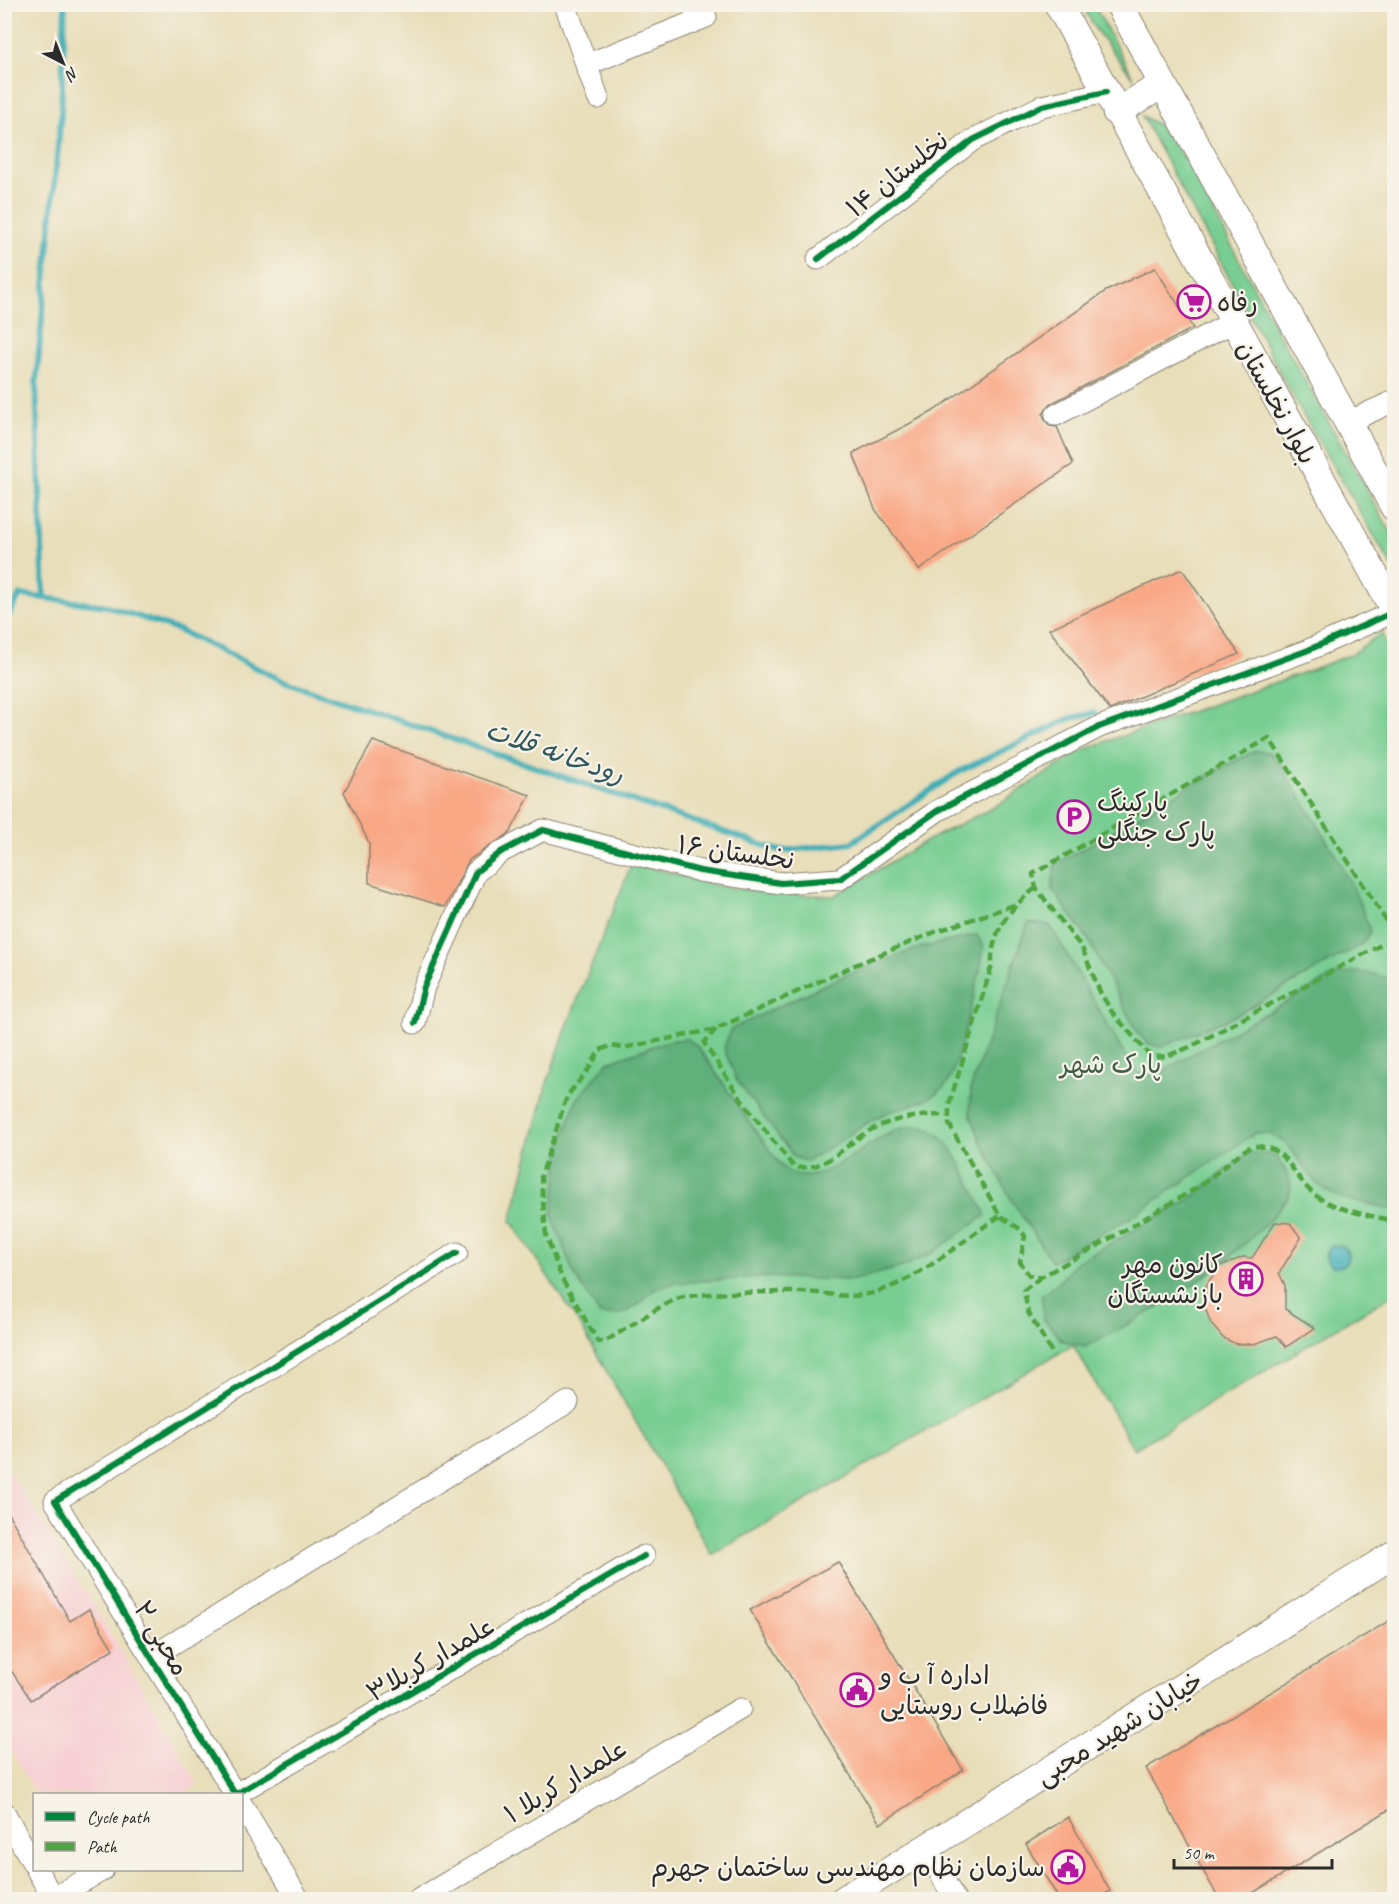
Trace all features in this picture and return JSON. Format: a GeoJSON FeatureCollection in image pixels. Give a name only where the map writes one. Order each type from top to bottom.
{"type":"FeatureCollection","features":[{"type":"Feature","properties":{"kind":"main road","name":"بلوار نخلستان"},"geometry":{"type":"LineString","coordinates":[[1058,4],[1395,611]]}},
{"type":"Feature","properties":{"kind":"main road","name":"بلوار نخلستان"},"geometry":{"type":"LineString","coordinates":[[1119,4],[1395,507]]}},
{"type":"Feature","properties":{"kind":"main road"},"geometry":{"type":"LineString","coordinates":[[1111,102],[1162,85]]}},
{"type":"Feature","properties":{"kind":"main road","name":"خیابان شهید محبی"},"geometry":{"type":"LineString","coordinates":[[843,1899],[927,1849],[1395,1554]]}},
{"type":"Feature","properties":{"kind":"street"},"geometry":{"type":"LineString","coordinates":[[565,4],[598,98]]}},
{"type":"Feature","properties":{"kind":"street"},"geometry":{"type":"LineString","coordinates":[[586,65],[706,17]]}},
{"type":"Feature","properties":{"kind":"street","name":"نخلستان ۱۴"},"geometry":{"type":"LineString","coordinates":[[818,259],[973,140],[1042,106],[1111,102]]}},
{"type":"Feature","properties":{"kind":"street"},"geometry":{"type":"LineString","coordinates":[[1056,415],[1233,322]]}},
{"type":"Feature","properties":{"kind":"street"},"geometry":{"type":"LineString","coordinates":[[1348,422],[1395,401]]}},
{"type":"Feature","properties":{"kind":"street","name":"نخلستان ۱۶"},"geometry":{"type":"LineString","coordinates":[[415,1023],[424,987],[476,872],[501,852],[543,830],[700,871],[781,883],[840,879],[937,811],[1099,726],[1194,694],[1306,651],[1395,611]]}},
{"type":"Feature","properties":{"kind":"street","name":"محبی ۲"},"geometry":{"type":"LineString","coordinates":[[235,1793],[55,1501],[457,1252]]}},
{"type":"Feature","properties":{"kind":"street"},"geometry":{"type":"LineString","coordinates":[[151,1657],[568,1402]]}},
{"type":"Feature","properties":{"kind":"street","name":"علمدار کربلا۳"},"geometry":{"type":"LineString","coordinates":[[238,1793],[644,1556]]}},
{"type":"Feature","properties":{"kind":"street","name":"علمدار کربلا ۱"},"geometry":{"type":"LineString","coordinates":[[418,1899],[740,1709]]}},
{"type":"Feature","properties":{"kind":"street"},"geometry":{"type":"LineString","coordinates":[[243,1807],[299,1899]]}},
{"type":"Feature","properties":{"kind":"street"},"geometry":{"type":"LineString","coordinates":[[4,1812],[33,1863]]}},
{"type":"Feature","properties":{"kind":"street"},"geometry":{"type":"LineString","coordinates":[[927,1849],[955,1899]]}},
{"type":"Feature","properties":{"kind":"street"},"geometry":{"type":"LineString","coordinates":[[38,1871],[53,1899],[100,1871]]}},
{"type":"Feature","properties":{"kind":"shaded area"},"geometry":{"type":"Polygon","coordinates":[[[5,1466],[102,1619],[198,1785],[184,1793],[36,1793],[5,1741],[5,1466]]]}},
{"type":"Feature","properties":{"kind":"green space"},"geometry":{"type":"Polygon","coordinates":[[[1082,5],[1094,5],[1134,79],[1096,30],[1082,5]]]}},
{"type":"Feature","properties":{"kind":"green space"},"geometry":{"type":"Polygon","coordinates":[[[1142,116],[1158,125],[1186,160],[1276,329],[1394,538],[1394,570],[1302,413],[1142,116]]]}},
{"type":"Feature","properties":{"kind":"green space","name":"پارک شهر"},"geometry":{"type":"Polygon","coordinates":[[[1381,633],[1394,656],[1394,1294],[1134,1449],[1073,1345],[712,1555],[580,1325],[511,1221],[547,1083],[567,1026],[631,865],[653,868],[706,883],[766,893],[834,896],[928,840],[996,806],[1082,750],[1352,654],[1381,633]]]}},
{"type":"Feature","properties":{"kind":"green space"},"geometry":{"type":"Polygon","coordinates":[[[1255,751],[1269,752],[1281,765],[1342,868],[1363,911],[1370,932],[1362,944],[1233,1017],[1161,1047],[1147,1043],[1138,1033],[1088,939],[1052,889],[1055,865],[1219,769],[1255,751]]]}},
{"type":"Feature","properties":{"kind":"green space"},"geometry":{"type":"Polygon","coordinates":[[[1028,923],[1050,925],[1130,1064],[1142,1076],[1155,1075],[1339,973],[1367,973],[1394,981],[1394,1209],[1356,1202],[1328,1192],[1312,1178],[1286,1144],[1268,1134],[1255,1133],[1131,1217],[1052,1262],[1011,1199],[981,1142],[970,1113],[971,1087],[1028,923]]]}},
{"type":"Feature","properties":{"kind":"green space"},"geometry":{"type":"Polygon","coordinates":[[[976,935],[983,946],[980,971],[963,1037],[948,1082],[935,1095],[919,1103],[884,1114],[806,1161],[794,1157],[737,1081],[724,1048],[731,1029],[845,975],[916,949],[976,935]]]}},
{"type":"Feature","properties":{"kind":"green space"},"geometry":{"type":"Polygon","coordinates":[[[688,1039],[698,1047],[757,1133],[786,1170],[804,1176],[823,1172],[882,1137],[902,1129],[921,1127],[940,1136],[953,1151],[986,1215],[932,1253],[902,1267],[853,1280],[762,1277],[674,1283],[655,1289],[637,1306],[621,1314],[600,1315],[574,1274],[552,1216],[561,1144],[576,1101],[608,1062],[668,1041],[688,1039]]]}},
{"type":"Feature","properties":{"kind":"green space"},"geometry":{"type":"Polygon","coordinates":[[[1258,1152],[1276,1156],[1287,1173],[1291,1188],[1283,1205],[1247,1242],[1204,1277],[1158,1307],[1085,1347],[1061,1340],[1043,1318],[1042,1295],[1058,1283],[1077,1262],[1188,1200],[1247,1154],[1258,1152]]]}},
{"type":"Feature","properties":{"kind":"water"},"geometry":{"type":"Polygon","coordinates":[[[1337,1245],[1345,1248],[1348,1256],[1345,1264],[1337,1267],[1329,1264],[1326,1256],[1329,1248],[1337,1245]]]}},
{"type":"Feature","properties":{"kind":"building"},"geometry":{"type":"Polygon","coordinates":[[[1155,268],[1193,328],[1050,404],[1043,414],[1045,420],[1050,426],[1057,427],[1073,464],[919,570],[875,509],[853,453],[932,412],[1106,291],[1155,268]]]}},
{"type":"Feature","properties":{"kind":"building"},"geometry":{"type":"Polygon","coordinates":[[[1182,569],[1239,654],[1110,710],[1049,629],[1182,569]]]}},
{"type":"Feature","properties":{"kind":"building"},"geometry":{"type":"Polygon","coordinates":[[[373,741],[530,795],[510,833],[469,860],[445,907],[369,883],[369,843],[344,792],[373,741]]]}},
{"type":"Feature","properties":{"kind":"building","name":"کانون مهر بازنشستگان"},"geometry":{"type":"Polygon","coordinates":[[[1275,1222],[1290,1223],[1301,1238],[1279,1273],[1285,1285],[1285,1309],[1315,1328],[1286,1347],[1277,1336],[1254,1344],[1236,1344],[1223,1338],[1211,1324],[1203,1302],[1206,1285],[1220,1266],[1243,1257],[1252,1258],[1275,1222]]]}},
{"type":"Feature","properties":{"kind":"building"},"geometry":{"type":"Polygon","coordinates":[[[4,1506],[70,1621],[89,1609],[113,1649],[31,1700],[4,1660],[4,1506]]]}},
{"type":"Feature","properties":{"kind":"building","name":"اداره آ ب و فاضلاب روستایی"},"geometry":{"type":"Polygon","coordinates":[[[838,1562],[963,1770],[880,1824],[750,1610],[838,1562]]]}},
{"type":"Feature","properties":{"kind":"building"},"geometry":{"type":"Polygon","coordinates":[[[1395,1617],[1395,1806],[1243,1899],[1219,1899],[1146,1768],[1395,1617]]]}},
{"type":"Feature","properties":{"kind":"building","name":"سازمان نظام مهندسی ساختمان جهرم"},"geometry":{"type":"Polygon","coordinates":[[[1068,1817],[1110,1891],[1097,1899],[1059,1899],[1026,1844],[1068,1817]]]}},
{"type":"Feature","properties":{"kind":"waterway"},"geometry":{"type":"LineString","coordinates":[[44,598],[36,384],[61,114],[65,4]]}},
{"type":"Feature","properties":{"kind":"waterway","name":"رودخانه قلات"},"geometry":{"type":"LineString","coordinates":[[4,624],[20,595],[107,606],[178,630],[281,680],[780,851],[851,843],[958,772],[1071,718],[1095,713]]}},
{"type":"Feature","properties":{"kind":"marked path"},"geometry":{"type":"LineString","coordinates":[[1394,933],[1269,738],[1033,874],[1036,888],[1082,948],[1100,992],[1112,1012],[1151,1057],[1167,1056],[1190,1047],[1394,938]]}},
{"type":"Feature","properties":{"kind":"marked path"},"geometry":{"type":"LineString","coordinates":[[1036,888],[1018,903],[998,931],[992,953],[992,965],[949,1105],[949,1124],[1000,1216],[1020,1229],[1025,1236],[1020,1262],[1029,1275],[1041,1277],[1136,1223],[1201,1185],[1252,1146],[1264,1147],[1282,1156],[1307,1187],[1323,1200],[1353,1212],[1394,1221]]}},
{"type":"Feature","properties":{"kind":"marked path"},"geometry":{"type":"LineString","coordinates":[[1000,1216],[921,1271],[904,1281],[868,1294],[851,1296],[789,1292],[686,1297],[668,1303],[607,1340],[598,1342],[562,1279],[546,1235],[541,1177],[567,1096],[588,1070],[600,1050],[611,1046],[623,1048],[716,1029],[855,965],[935,932],[1014,905]]}},
{"type":"Feature","properties":{"kind":"marked path"},"geometry":{"type":"LineString","coordinates":[[716,1029],[704,1043],[745,1105],[794,1167],[805,1168],[825,1162],[867,1132],[886,1123],[917,1116],[949,1115]]}},
{"type":"Feature","properties":{"kind":"marked path"},"geometry":{"type":"LineString","coordinates":[[1041,1277],[1024,1290],[1028,1312],[1054,1356]]}},
{"type":"Feature","properties":{"kind":"cycle path"},"geometry":{"type":"LineString","coordinates":[[818,259],[973,140],[1042,106],[1106,92]]}},
{"type":"Feature","properties":{"kind":"cycle path"},"geometry":{"type":"LineString","coordinates":[[415,1023],[424,987],[476,872],[501,852],[543,830],[700,871],[781,883],[840,879],[937,811],[1099,727],[1306,651],[1394,612]]}},
{"type":"Feature","properties":{"kind":"cycle path"},"geometry":{"type":"LineString","coordinates":[[234,1793],[55,1501],[457,1253]]}},
{"type":"Feature","properties":{"kind":"cycle path"},"geometry":{"type":"LineString","coordinates":[[238,1793],[644,1556]]}},
{"type":"Feature","properties":{"kind":"place","name":"رفاه"},"geometry":{"type":"Point","coordinates":[1194,302]}},
{"type":"Feature","properties":{"kind":"place","name":"پارکینگ پارک جنگلی"},"geometry":{"type":"Point","coordinates":[1074,817]}},
{"type":"Feature","properties":{"kind":"place","name":"کانون مهر بازنشستگان"},"geometry":{"type":"Point","coordinates":[1246,1279]}},
{"type":"Feature","properties":{"kind":"place","name":"اداره آ ب و فاضلاب روستایی"},"geometry":{"type":"Point","coordinates":[857,1690]}},
{"type":"Feature","properties":{"kind":"place","name":"سازمان نظام مهندسی ساختمان جهرم"},"geometry":{"type":"Point","coordinates":[1068,1867]}}]}
